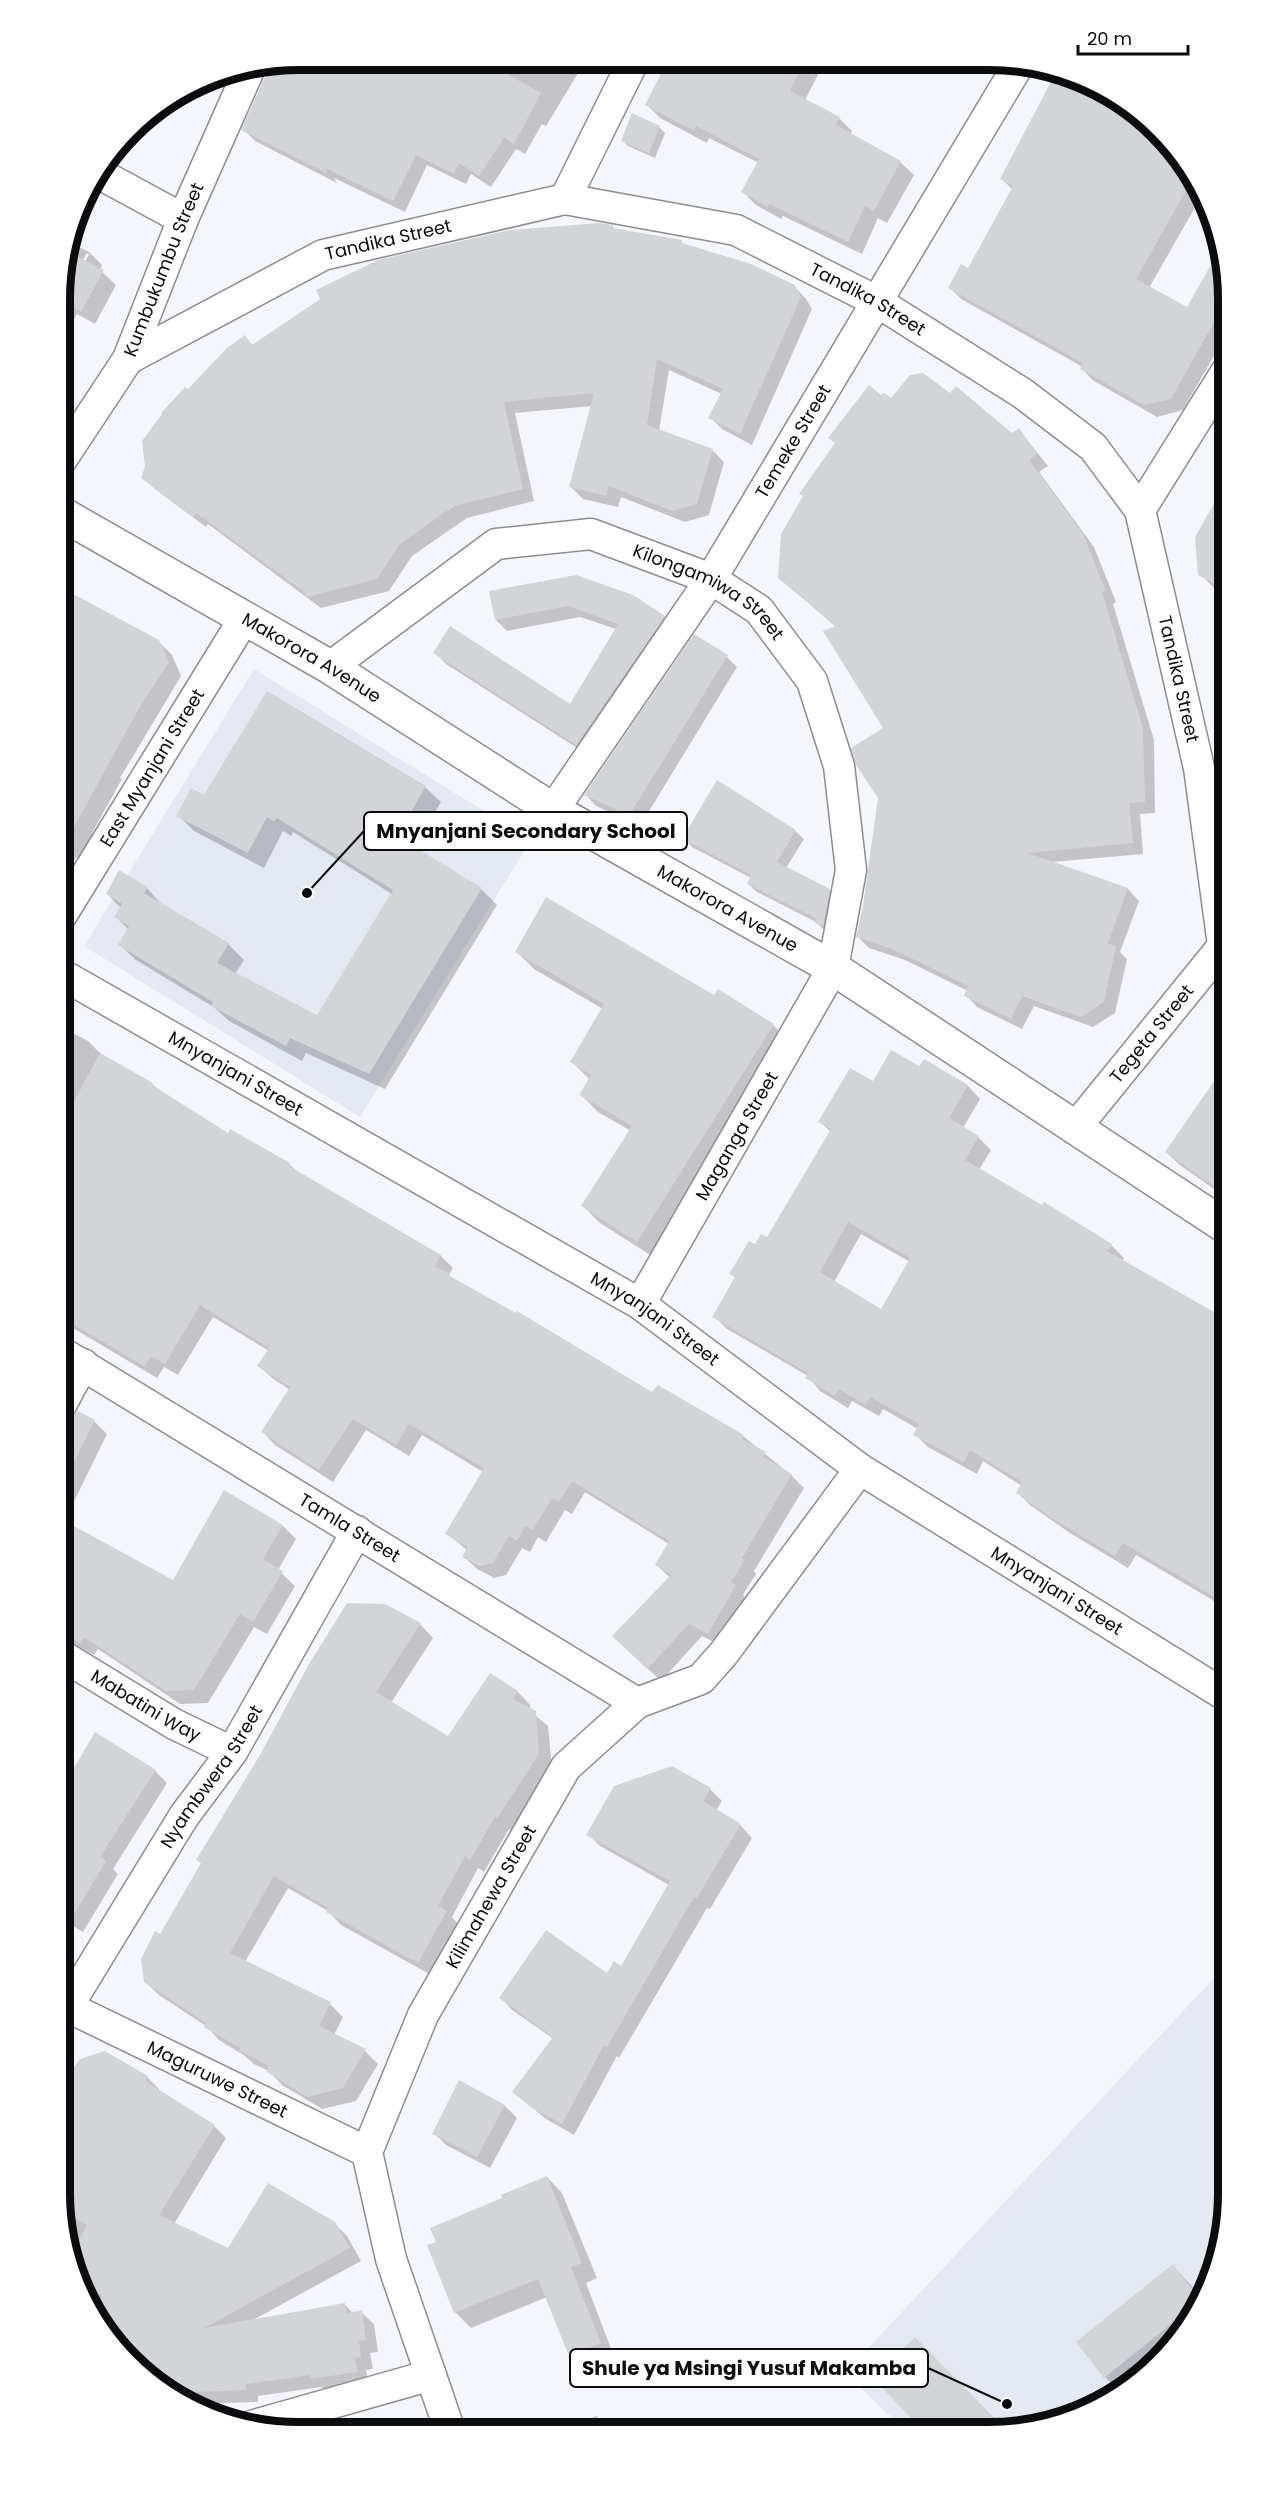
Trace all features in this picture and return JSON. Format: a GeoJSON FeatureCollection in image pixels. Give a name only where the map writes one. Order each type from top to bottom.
{"type":"FeatureCollection","features":[{"type":"Feature","properties":{"kind":"street"},"geometry":{"type":"LineString","coordinates":[[565,199],[629,70]]}},
{"type":"Feature","properties":{"kind":"street","name":"Temeke Street"},"geometry":{"type":"LineString","coordinates":[[553,810],[711,579],[1014,72]]}},
{"type":"Feature","properties":{"kind":"street","name":"Kumbukumbu Street"},"geometry":{"type":"LineString","coordinates":[[70,447],[128,359],[183,219],[246,77]]}},
{"type":"Feature","properties":{"kind":"street"},"geometry":{"type":"LineString","coordinates":[[106,177],[183,219]]}},
{"type":"Feature","properties":{"kind":"street","name":"Tandika Street"},"geometry":{"type":"LineString","coordinates":[[128,359],[323,255],[565,199],[736,230],[876,301],[1023,393],[1093,447],[1140,510],[1199,768],[1218,896]]}},
{"type":"Feature","properties":{"kind":"street"},"geometry":{"type":"LineString","coordinates":[[1140,510],[1218,385]]}},
{"type":"Feature","properties":{"kind":"street","name":"Makorora Avenue"},"geometry":{"type":"LineString","coordinates":[[70,519],[330,667],[553,810],[833,968],[1218,1221]]}},
{"type":"Feature","properties":{"kind":"street","name":"Kilongamiwa Street"},"geometry":{"type":"LineString","coordinates":[[330,667],[496,544],[591,534],[711,579],[759,610],[812,681],[839,766],[851,870],[833,968]]}},
{"type":"Feature","properties":{"kind":"street","name":"East Myanjani Street"},"geometry":{"type":"LineString","coordinates":[[70,901],[244,619]]}},
{"type":"Feature","properties":{"kind":"street","name":"Tegeta Street"},"geometry":{"type":"LineString","coordinates":[[1076,1127],[1218,952]]}},
{"type":"Feature","properties":{"kind":"street","name":"Maganga Street"},"geometry":{"type":"LineString","coordinates":[[640,1304],[833,968]]}},
{"type":"Feature","properties":{"kind":"street","name":"Mnyanjani Street"},"geometry":{"type":"LineString","coordinates":[[70,979],[640,1304],[860,1469],[1218,1691]]}},
{"type":"Feature","properties":{"kind":"street","name":"Tamla Street"},"geometry":{"type":"LineString","coordinates":[[72,1358],[637,1703]]}},
{"type":"Feature","properties":{"kind":"street","name":"Kilimahewa Street"},"geometry":{"type":"LineString","coordinates":[[367,2152],[423,2015],[566,1767],[637,1703],[701,1680],[724,1653],[860,1469]]}},
{"type":"Feature","properties":{"kind":"street","name":"Nyambwera Street"},"geometry":{"type":"LineString","coordinates":[[70,2003],[184,1816],[232,1752],[357,1530]]}},
{"type":"Feature","properties":{"kind":"street","name":"Mabatini Way"},"geometry":{"type":"LineString","coordinates":[[70,1660],[174,1724],[232,1752]]}},
{"type":"Feature","properties":{"kind":"street","name":"Maguruwe Street"},"geometry":{"type":"LineString","coordinates":[[70,2016],[367,2152]]}},
{"type":"Feature","properties":{"kind":"street"},"geometry":{"type":"LineString","coordinates":[[367,2152],[391,2259],[447,2422]]}},
{"type":"Feature","properties":{"kind":"street"},"geometry":{"type":"LineString","coordinates":[[269,2421],[432,2375]]}},
{"type":"Feature","properties":{"kind":"shaded area"},"geometry":{"type":"Polygon","coordinates":[[[254,669],[531,840],[360,1117],[84,946],[254,669]]]}},
{"type":"Feature","properties":{"kind":"shaded area"},"geometry":{"type":"Polygon","coordinates":[[[1218,1974],[1216,2223],[1210,2252],[1194,2295],[1179,2321],[1161,2344],[1128,2375],[1090,2399],[1047,2415],[1018,2421],[896,2422],[845,2373],[1218,1974]]]}},
{"type":"Feature","properties":{"kind":"building"},"geometry":{"type":"Polygon","coordinates":[[[300,70],[500,70],[541,93],[514,144],[504,138],[479,176],[459,163],[454,174],[416,155],[393,201],[325,168],[328,174],[241,130],[265,73],[270,72],[300,70]]]}},
{"type":"Feature","properties":{"kind":"building"},"geometry":{"type":"Polygon","coordinates":[[[663,70],[800,70],[790,91],[840,117],[836,125],[901,161],[874,211],[865,206],[848,242],[769,204],[768,207],[741,192],[759,159],[696,126],[694,131],[645,105],[663,70]]]}},
{"type":"Feature","properties":{"kind":"building"},"geometry":{"type":"Polygon","coordinates":[[[1052,80],[1090,94],[1116,109],[1139,127],[1170,160],[1188,187],[1136,279],[1187,307],[1214,260],[1218,300],[1218,315],[1171,399],[1144,405],[1080,369],[1083,363],[948,288],[961,264],[968,268],[1013,186],[1000,179],[1052,80]]]}},
{"type":"Feature","properties":{"kind":"building"},"geometry":{"type":"Polygon","coordinates":[[[632,113],[660,126],[649,153],[621,141],[632,113]]]}},
{"type":"Feature","properties":{"kind":"building"},"geometry":{"type":"Polygon","coordinates":[[[600,223],[613,225],[613,228],[682,240],[682,243],[751,264],[795,285],[801,297],[740,434],[708,418],[723,389],[657,359],[647,425],[713,449],[697,504],[672,511],[609,486],[606,496],[569,487],[594,393],[504,402],[523,489],[454,506],[400,544],[377,579],[307,597],[303,591],[196,513],[193,517],[141,478],[145,467],[142,441],[161,413],[185,387],[188,389],[227,348],[245,335],[252,345],[320,299],[316,290],[378,260],[510,230],[600,223]]]}},
{"type":"Feature","properties":{"kind":"building"},"geometry":{"type":"Polygon","coordinates":[[[75,255],[104,270],[81,312],[70,306],[75,255]]]}},
{"type":"Feature","properties":{"kind":"building"},"geometry":{"type":"Polygon","coordinates":[[[923,373],[950,393],[956,386],[1012,433],[1019,428],[1037,454],[1029,460],[1083,534],[1106,591],[1102,592],[1143,728],[1145,802],[1129,803],[1133,843],[1028,853],[1128,888],[1108,943],[1116,946],[1104,1002],[1081,1017],[1022,996],[1011,1019],[964,996],[968,986],[892,949],[856,937],[863,906],[878,798],[856,765],[851,748],[883,728],[823,631],[836,626],[778,578],[781,534],[803,496],[799,494],[835,443],[828,438],[869,385],[881,395],[884,393],[891,398],[910,375],[923,373]]]}},
{"type":"Feature","properties":{"kind":"building"},"geometry":{"type":"Polygon","coordinates":[[[1218,497],[1218,586],[1198,575],[1195,537],[1218,497]]]}},
{"type":"Feature","properties":{"kind":"building"},"geometry":{"type":"Polygon","coordinates":[[[576,575],[633,595],[665,616],[576,745],[433,653],[450,626],[570,704],[618,624],[568,606],[495,620],[489,591],[543,581],[544,584],[544,581],[576,575]]]}},
{"type":"Feature","properties":{"kind":"building"},"geometry":{"type":"Polygon","coordinates":[[[70,592],[159,640],[169,662],[138,710],[70,835],[70,592]]]}},
{"type":"Feature","properties":{"kind":"building"},"geometry":{"type":"Polygon","coordinates":[[[694,634],[728,655],[629,816],[584,795],[694,634]]]}},
{"type":"Feature","properties":{"kind":"building"},"geometry":{"type":"Polygon","coordinates":[[[267,691],[426,786],[397,836],[482,888],[369,1074],[290,1038],[286,1046],[211,1006],[213,1002],[118,945],[129,926],[114,917],[122,904],[106,894],[119,870],[148,887],[144,893],[229,943],[217,963],[317,1015],[393,890],[277,818],[274,821],[267,817],[248,853],[176,816],[191,788],[204,795],[267,691]]]}},
{"type":"Feature","properties":{"kind":"building"},"geometry":{"type":"Polygon","coordinates":[[[717,780],[796,830],[777,862],[830,889],[823,926],[815,923],[817,919],[747,884],[751,875],[682,839],[717,780]]]}},
{"type":"Feature","properties":{"kind":"building"},"geometry":{"type":"Polygon","coordinates":[[[546,897],[714,995],[718,989],[774,1024],[637,1242],[581,1206],[632,1126],[579,1095],[591,1075],[570,1062],[604,1004],[515,952],[546,897]]]}},
{"type":"Feature","properties":{"kind":"building"},"geometry":{"type":"Polygon","coordinates":[[[891,1050],[919,1066],[924,1059],[968,1085],[949,1118],[979,1136],[965,1160],[1042,1205],[1044,1202],[1112,1244],[1107,1251],[1218,1314],[1218,1599],[1123,1543],[1115,1556],[1055,1520],[1016,1493],[1022,1482],[970,1450],[964,1462],[913,1435],[919,1424],[870,1397],[866,1405],[839,1389],[835,1396],[805,1378],[808,1373],[712,1317],[735,1277],[729,1274],[749,1241],[755,1244],[761,1234],[767,1237],[831,1129],[818,1122],[850,1068],[873,1081],[891,1050]],[[848,1222],[820,1272],[881,1309],[910,1258],[848,1222]]]}},
{"type":"Feature","properties":{"kind":"building"},"geometry":{"type":"Polygon","coordinates":[[[100,1053],[153,1083],[152,1085],[228,1133],[230,1129],[290,1163],[289,1166],[441,1255],[435,1266],[449,1273],[448,1275],[516,1313],[517,1311],[652,1392],[658,1385],[744,1435],[742,1439],[766,1452],[763,1457],[792,1474],[742,1558],[745,1560],[731,1582],[736,1585],[708,1634],[689,1624],[647,1669],[612,1636],[671,1575],[655,1565],[669,1541],[572,1481],[559,1502],[552,1498],[533,1530],[525,1526],[517,1541],[509,1536],[493,1563],[480,1566],[462,1557],[468,1547],[445,1534],[484,1468],[409,1424],[396,1445],[353,1419],[319,1470],[261,1432],[290,1387],[257,1366],[269,1348],[200,1305],[165,1364],[151,1356],[144,1366],[70,1322],[70,1109],[100,1053]]]}},
{"type":"Feature","properties":{"kind":"building"},"geometry":{"type":"Polygon","coordinates":[[[1218,1075],[1218,1189],[1165,1152],[1218,1075]]]}},
{"type":"Feature","properties":{"kind":"building"},"geometry":{"type":"Polygon","coordinates":[[[78,1411],[95,1420],[70,1470],[70,1419],[78,1411]]]}},
{"type":"Feature","properties":{"kind":"building"},"geometry":{"type":"Polygon","coordinates":[[[224,1490],[283,1525],[263,1559],[283,1571],[253,1622],[240,1614],[194,1690],[166,1691],[84,1637],[80,1643],[70,1637],[70,1524],[173,1580],[224,1490]]]}},
{"type":"Feature","properties":{"kind":"building"},"geometry":{"type":"Polygon","coordinates":[[[347,1603],[385,1604],[421,1623],[376,1692],[448,1736],[490,1673],[518,1691],[513,1699],[536,1711],[539,1754],[497,1818],[495,1817],[470,1860],[465,1856],[438,1906],[447,1911],[418,1963],[326,1912],[328,1908],[274,1876],[230,1953],[331,2002],[319,2026],[366,2049],[343,2088],[307,2097],[267,2072],[269,2066],[239,2051],[240,2048],[204,2027],[206,2023],[144,1982],[141,1959],[155,1931],[160,1934],[201,1863],[196,1860],[260,1755],[309,1664],[347,1603]]]}},
{"type":"Feature","properties":{"kind":"building"},"geometry":{"type":"Polygon","coordinates":[[[95,1732],[156,1770],[100,1857],[106,1861],[70,1921],[70,1766],[74,1768],[95,1732]]]}},
{"type":"Feature","properties":{"kind":"building"},"geometry":{"type":"Polygon","coordinates":[[[672,1766],[711,1788],[703,1801],[741,1824],[697,1898],[694,1897],[607,2047],[604,2045],[562,2124],[532,2108],[512,2092],[553,2037],[499,1998],[546,1930],[607,1973],[614,1961],[621,1966],[670,1881],[586,1835],[614,1786],[672,1766]]]}},
{"type":"Feature","properties":{"kind":"building"},"geometry":{"type":"Polygon","coordinates":[[[105,2051],[148,2076],[145,2081],[215,2125],[159,2215],[228,2248],[268,2183],[335,2222],[350,2248],[204,2328],[345,2303],[346,2313],[362,2310],[366,2340],[359,2341],[361,2357],[355,2358],[357,2372],[311,2379],[310,2375],[246,2384],[246,2390],[186,2392],[149,2366],[127,2344],[99,2304],[102,2296],[92,2291],[76,2245],[87,2225],[72,2216],[70,2074],[80,2059],[105,2051]]]}},
{"type":"Feature","properties":{"kind":"building"},"geometry":{"type":"Polygon","coordinates":[[[459,2080],[505,2105],[477,2157],[432,2134],[459,2080]]]}},
{"type":"Feature","properties":{"kind":"building"},"geometry":{"type":"Polygon","coordinates":[[[547,2176],[582,2263],[571,2267],[601,2343],[569,2356],[538,2279],[454,2313],[427,2245],[436,2242],[430,2228],[502,2198],[501,2195],[547,2176]]]}},
{"type":"Feature","properties":{"kind":"building"},"geometry":{"type":"Polygon","coordinates":[[[1173,2264],[1195,2292],[1183,2314],[1104,2378],[1076,2342],[1173,2264]]]}},
{"type":"Feature","properties":{"kind":"building"},"geometry":{"type":"Polygon","coordinates":[[[915,2337],[998,2422],[915,2422],[873,2378],[915,2337]]]}},
{"type":"Feature","properties":{"kind":"place","name":"Mnyanjani Secondary School"},"geometry":{"type":"Point","coordinates":[307,893]}},
{"type":"Feature","properties":{"kind":"place","name":"Shule ya Msingi Yusuf Makamba"},"geometry":{"type":"Point","coordinates":[1007,2404]}}]}
